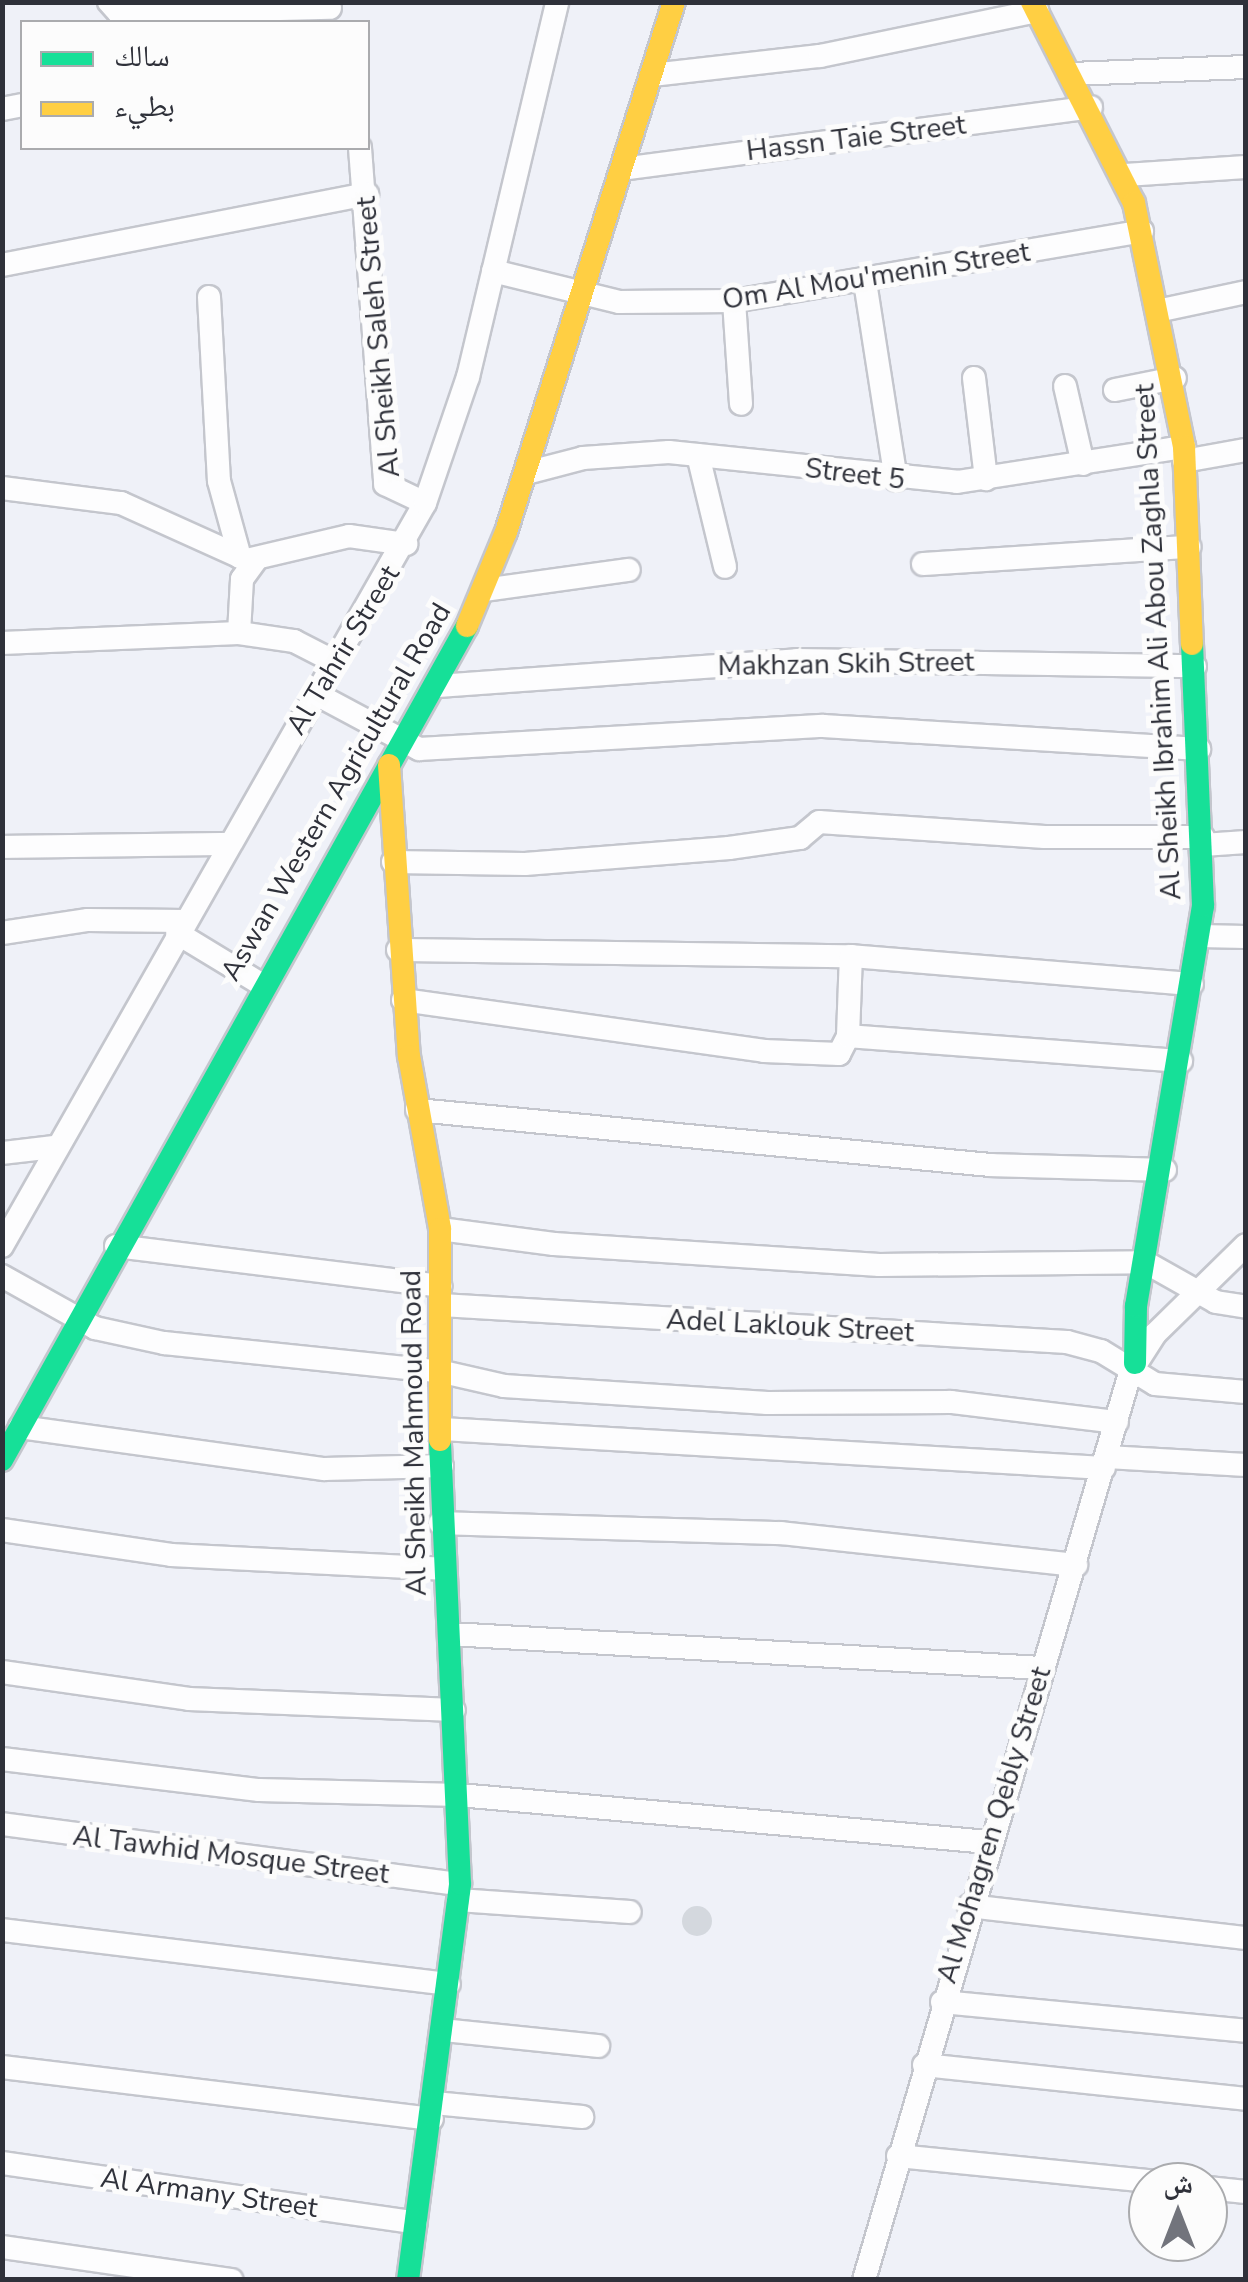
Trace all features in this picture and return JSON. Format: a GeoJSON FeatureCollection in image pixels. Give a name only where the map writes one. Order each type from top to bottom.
{"type":"FeatureCollection","features":[{"type":"Feature","properties":{"kind":"street"},"geometry":{"type":"LineString","coordinates":[[109,2],[119,13],[331,11]]}},
{"type":"Feature","properties":{"kind":"street","name":"Al Tahrir Street"},"geometry":{"type":"LineString","coordinates":[[2,1246],[54,1147],[406,544],[425,503],[458,414],[557,2]]}},
{"type":"Feature","properties":{"kind":"street","name":"Aswan Western Agricultural Road"},"geometry":{"type":"LineString","coordinates":[[2,1460],[261,984],[438,686],[484,590],[526,473],[674,2]]}},
{"type":"Feature","properties":{"kind":"street"},"geometry":{"type":"LineString","coordinates":[[652,74],[820,56],[1034,6]]}},
{"type":"Feature","properties":{"kind":"street","name":"Al Sheikh Ibrahim Ali Abou Zaghla Street"},"geometry":{"type":"LineString","coordinates":[[1034,6],[1125,176],[1162,310],[1184,454],[1200,750],[1200,936],[1165,1170],[1145,1262],[1133,1368]]}},
{"type":"Feature","properties":{"kind":"street"},"geometry":{"type":"LineString","coordinates":[[1072,74],[1246,67]]}},
{"type":"Feature","properties":{"kind":"street","name":"Hassn Taie Street"},"geometry":{"type":"LineString","coordinates":[[622,169],[1091,108]]}},
{"type":"Feature","properties":{"kind":"street","name":"Al Sheikh Saleh Street"},"geometry":{"type":"LineString","coordinates":[[360,150],[367,194],[384,484],[425,503]]}},
{"type":"Feature","properties":{"kind":"street"},"geometry":{"type":"LineString","coordinates":[[1125,176],[1246,166]]}},
{"type":"Feature","properties":{"kind":"street"},"geometry":{"type":"LineString","coordinates":[[2,265],[367,194]]}},
{"type":"Feature","properties":{"kind":"street","name":"Om Al Mou'menin Street"},"geometry":{"type":"LineString","coordinates":[[492,271],[581,298],[734,300],[865,282],[1142,232]]}},
{"type":"Feature","properties":{"kind":"street"},"geometry":{"type":"LineString","coordinates":[[865,282],[896,480]]}},
{"type":"Feature","properties":{"kind":"street"},"geometry":{"type":"LineString","coordinates":[[1162,310],[1246,292]]}},
{"type":"Feature","properties":{"kind":"street"},"geometry":{"type":"LineString","coordinates":[[208,297],[219,480],[247,559],[239,633]]}},
{"type":"Feature","properties":{"kind":"street"},"geometry":{"type":"LineString","coordinates":[[734,300],[741,404]]}},
{"type":"Feature","properties":{"kind":"street"},"geometry":{"type":"LineString","coordinates":[[974,378],[986,479]]}},
{"type":"Feature","properties":{"kind":"street"},"geometry":{"type":"LineString","coordinates":[[1115,390],[1175,378]]}},
{"type":"Feature","properties":{"kind":"street"},"geometry":{"type":"LineString","coordinates":[[1066,386],[1082,464]]}},
{"type":"Feature","properties":{"kind":"street","name":"Street 5"},"geometry":{"type":"LineString","coordinates":[[526,473],[612,454],[698,455],[896,480],[986,479],[1082,464],[1246,450]]}},
{"type":"Feature","properties":{"kind":"street"},"geometry":{"type":"LineString","coordinates":[[698,455],[725,567]]}},
{"type":"Feature","properties":{"kind":"street"},"geometry":{"type":"LineString","coordinates":[[2,488],[121,503],[184,525],[247,559],[349,536],[406,544]]}},
{"type":"Feature","properties":{"kind":"street"},"geometry":{"type":"LineString","coordinates":[[923,564],[1188,547]]}},
{"type":"Feature","properties":{"kind":"street"},"geometry":{"type":"LineString","coordinates":[[484,590],[629,570]]}},
{"type":"Feature","properties":{"kind":"street"},"geometry":{"type":"LineString","coordinates":[[2,643],[239,633],[294,641],[335,662]]}},
{"type":"Feature","properties":{"kind":"street","name":"Makhzan Skih Street"},"geometry":{"type":"LineString","coordinates":[[438,686],[797,660],[1195,666]]}},
{"type":"Feature","properties":{"kind":"street"},"geometry":{"type":"LineString","coordinates":[[316,694],[402,742],[434,750],[823,726],[1200,750]]}},
{"type":"Feature","properties":{"kind":"street","name":"Al Sheikh Mahmoud Road"},"geometry":{"type":"LineString","coordinates":[[388,766],[403,1000],[440,1229],[444,1372],[440,1523],[459,1795],[459,1892],[408,2280]]}},
{"type":"Feature","properties":{"kind":"street"},"geometry":{"type":"LineString","coordinates":[[393,862],[524,864],[730,848],[800,838],[819,822],[1045,837],[1246,842]]}},
{"type":"Feature","properties":{"kind":"street"},"geometry":{"type":"LineString","coordinates":[[2,847],[228,844]]}},
{"type":"Feature","properties":{"kind":"street"},"geometry":{"type":"LineString","coordinates":[[2,932],[88,920],[181,927],[261,984]]}},
{"type":"Feature","properties":{"kind":"street"},"geometry":{"type":"LineString","coordinates":[[1200,936],[1246,937]]}},
{"type":"Feature","properties":{"kind":"street"},"geometry":{"type":"LineString","coordinates":[[398,950],[852,956],[1192,984]]}},
{"type":"Feature","properties":{"kind":"street"},"geometry":{"type":"LineString","coordinates":[[403,1000],[764,1052],[838,1054],[848,1036],[852,956]]}},
{"type":"Feature","properties":{"kind":"street"},"geometry":{"type":"LineString","coordinates":[[848,1036],[1181,1061]]}},
{"type":"Feature","properties":{"kind":"street"},"geometry":{"type":"LineString","coordinates":[[418,1110],[990,1165],[1165,1170]]}},
{"type":"Feature","properties":{"kind":"street"},"geometry":{"type":"LineString","coordinates":[[2,1153],[54,1147]]}},
{"type":"Feature","properties":{"kind":"street"},"geometry":{"type":"LineString","coordinates":[[440,1229],[554,1244],[879,1264],[1145,1262],[1198,1292],[1246,1307]]}},
{"type":"Feature","properties":{"kind":"street"},"geometry":{"type":"LineString","coordinates":[[1133,1368],[1198,1292],[1246,1245]]}},
{"type":"Feature","properties":{"kind":"street","name":"Adel Laklouk Street"},"geometry":{"type":"LineString","coordinates":[[116,1246],[441,1295],[1067,1342],[1101,1351],[1168,1387],[1246,1392]]}},
{"type":"Feature","properties":{"kind":"street"},"geometry":{"type":"LineString","coordinates":[[2,1276],[77,1319],[164,1343],[444,1372],[504,1386],[767,1403],[951,1402],[1117,1422]]}},
{"type":"Feature","properties":{"kind":"street","name":"Al Mohagren Qebly Street"},"geometry":{"type":"LineString","coordinates":[[864,2280],[969,1906],[1133,1368]]}},
{"type":"Feature","properties":{"kind":"street"},"geometry":{"type":"LineString","coordinates":[[20,1427],[324,1470],[442,1466]]}},
{"type":"Feature","properties":{"kind":"street"},"geometry":{"type":"LineString","coordinates":[[442,1429],[1106,1463],[1246,1465]]}},
{"type":"Feature","properties":{"kind":"street"},"geometry":{"type":"LineString","coordinates":[[440,1523],[781,1532],[1076,1565]]}},
{"type":"Feature","properties":{"kind":"street"},"geometry":{"type":"LineString","coordinates":[[2,1530],[171,1555],[443,1568]]}},
{"type":"Feature","properties":{"kind":"street"},"geometry":{"type":"LineString","coordinates":[[450,1634],[1041,1668]]}},
{"type":"Feature","properties":{"kind":"street"},"geometry":{"type":"LineString","coordinates":[[2,1672],[188,1699],[454,1710]]}},
{"type":"Feature","properties":{"kind":"street"},"geometry":{"type":"LineString","coordinates":[[2,1759],[259,1790],[459,1795],[988,1842]]}},
{"type":"Feature","properties":{"kind":"street","name":"Al Tawhid Mosque Street"},"geometry":{"type":"LineString","coordinates":[[2,1824],[459,1892],[630,1912]]}},
{"type":"Feature","properties":{"kind":"street"},"geometry":{"type":"LineString","coordinates":[[969,1906],[1246,1938]]}},
{"type":"Feature","properties":{"kind":"street"},"geometry":{"type":"LineString","coordinates":[[2,1930],[448,1984]]}},
{"type":"Feature","properties":{"kind":"street"},"geometry":{"type":"LineString","coordinates":[[942,2002],[1246,2031]]}},
{"type":"Feature","properties":{"kind":"street"},"geometry":{"type":"LineString","coordinates":[[443,2030],[598,2046]]}},
{"type":"Feature","properties":{"kind":"street"},"geometry":{"type":"LineString","coordinates":[[924,2065],[1246,2099]]}},
{"type":"Feature","properties":{"kind":"street"},"geometry":{"type":"LineString","coordinates":[[2,2067],[433,2112],[582,2117]]}},
{"type":"Feature","properties":{"kind":"street"},"geometry":{"type":"LineString","coordinates":[[898,2156],[1128,2179]]}},
{"type":"Feature","properties":{"kind":"street","name":"Al Armany Street"},"geometry":{"type":"LineString","coordinates":[[2,2163],[416,2223]]}},
{"type":"Feature","properties":{"kind":"street"},"geometry":{"type":"LineString","coordinates":[[2,2248],[232,2280]]}},
{"type":"Feature","properties":{"kind":"building"},"geometry":{"type":"Polygon","coordinates":[[[697,1906],[708,1910],[712,1921],[708,1932],[697,1936],[686,1932],[682,1921],[686,1910],[697,1906]]]}},
{"type":"Feature","properties":{"kind":"traffic: fast"},"geometry":{"type":"LineString","coordinates":[[2,1460],[467,626]]}},
{"type":"Feature","properties":{"kind":"traffic: fast"},"geometry":{"type":"LineString","coordinates":[[1135,1363],[1136,1306],[1203,906],[1192,644]]}},
{"type":"Feature","properties":{"kind":"traffic: fast"},"geometry":{"type":"LineString","coordinates":[[408,2280],[460,1884],[440,1440]]}},
{"type":"Feature","properties":{"kind":"traffic: slow"},"geometry":{"type":"LineString","coordinates":[[467,626],[506,532],[674,2]]}},
{"type":"Feature","properties":{"kind":"traffic: slow"},"geometry":{"type":"LineString","coordinates":[[1032,2],[1134,203],[1184,447],[1192,644]]}},
{"type":"Feature","properties":{"kind":"traffic: slow"},"geometry":{"type":"LineString","coordinates":[[389,765],[409,1056],[440,1229],[440,1440]]}}]}
